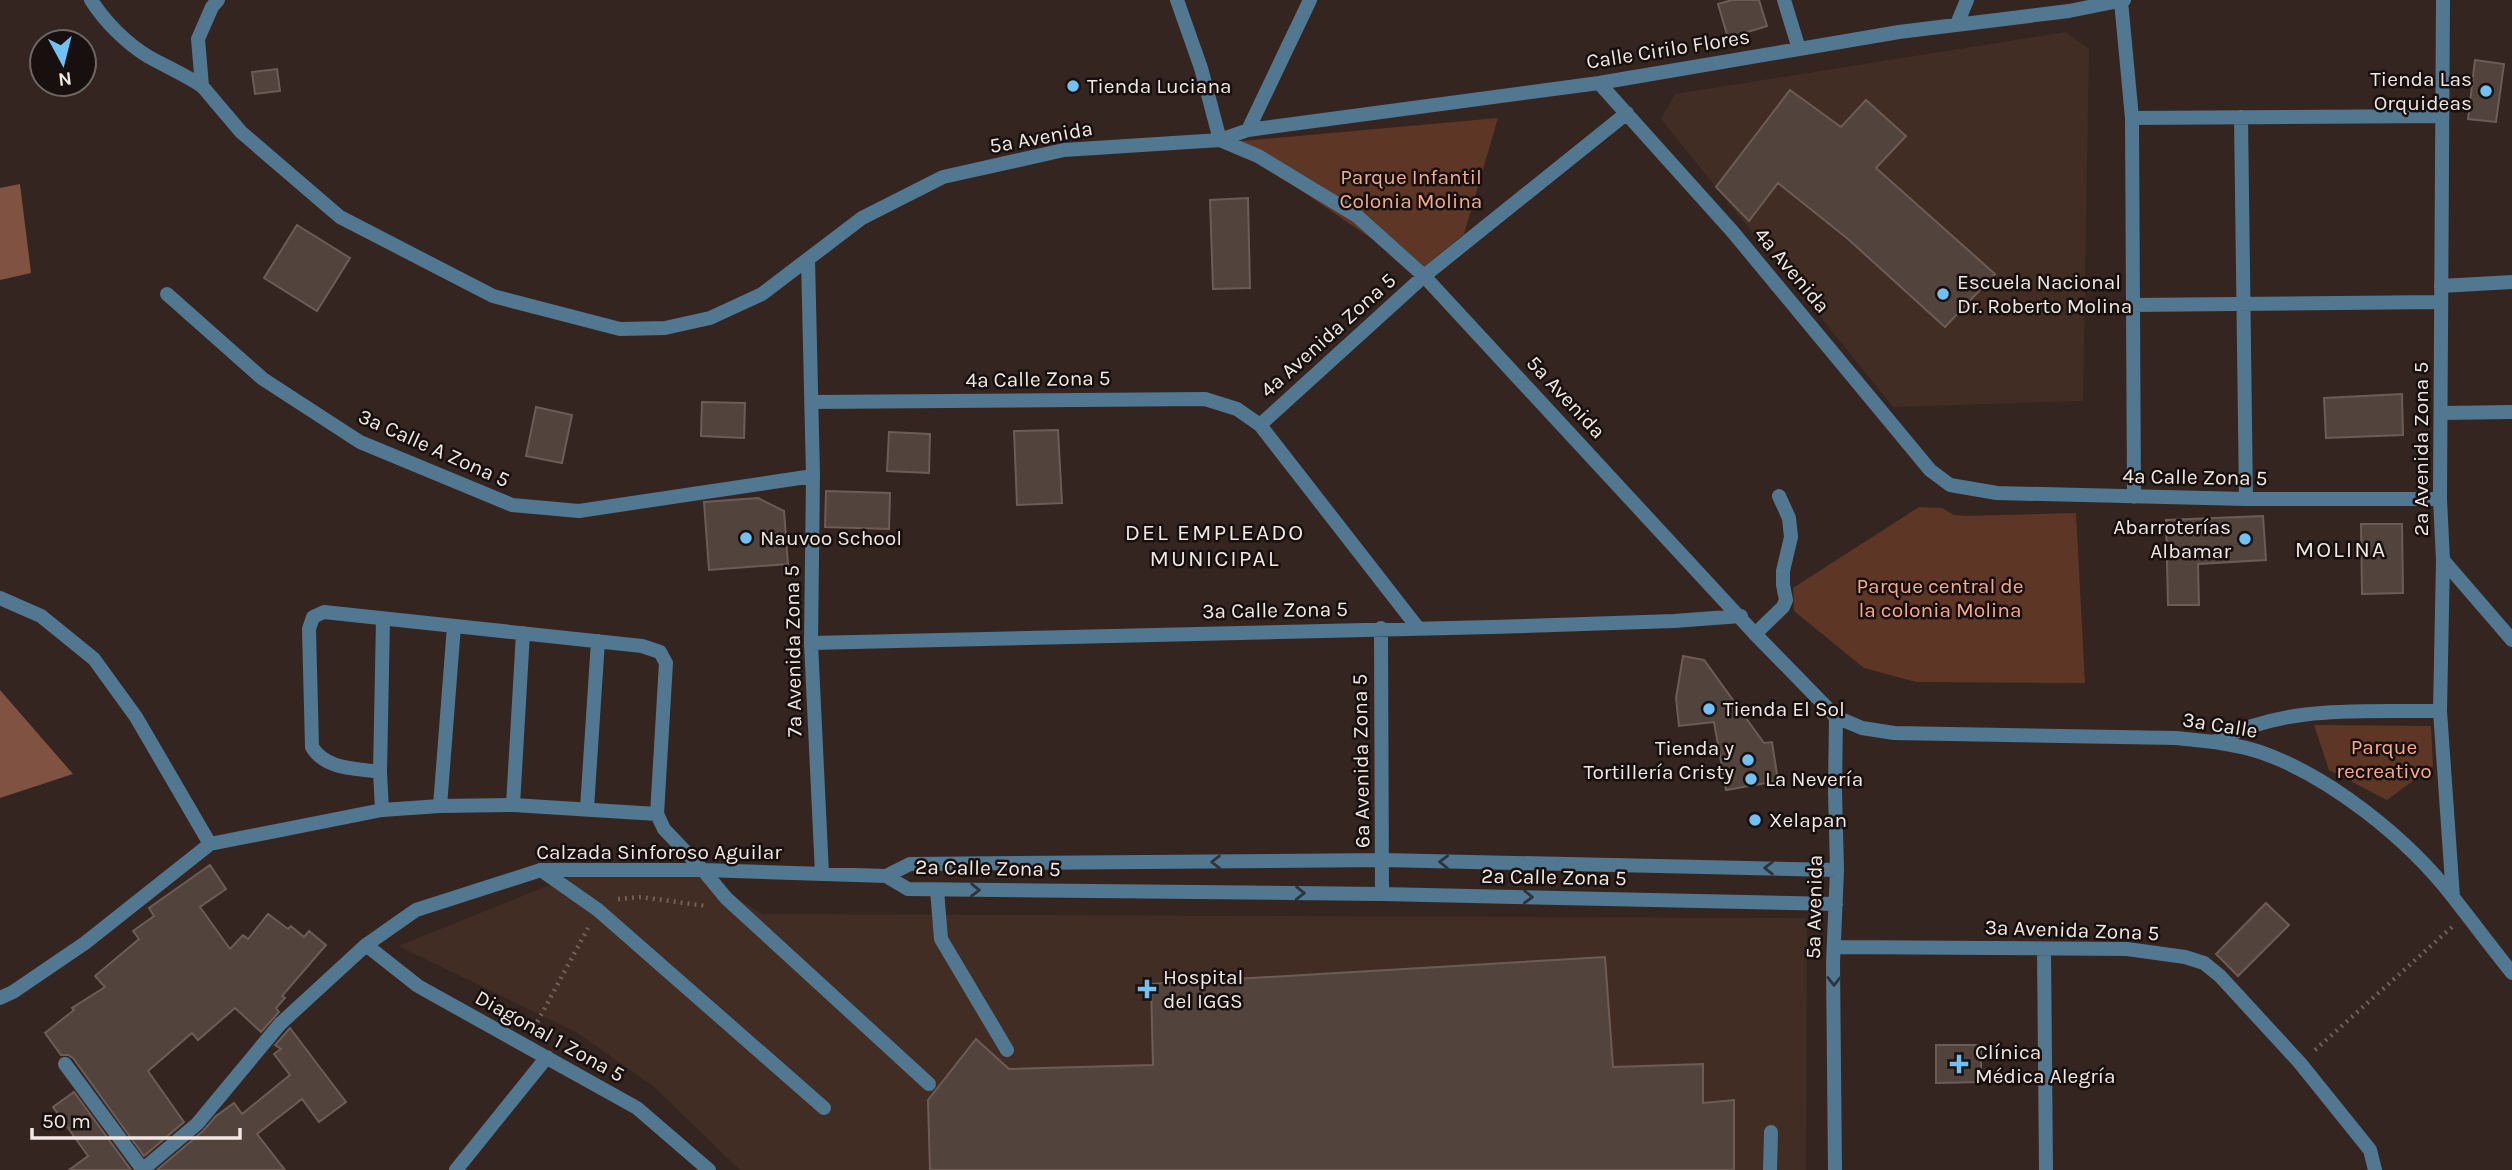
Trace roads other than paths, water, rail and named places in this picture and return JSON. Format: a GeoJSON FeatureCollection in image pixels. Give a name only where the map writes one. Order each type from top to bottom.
{"type":"FeatureCollection","features":[{"type":"Feature","properties":{"kind":"street","name":"5a Avenida"},"geometry":{"type":"LineString","coordinates":[[91,0],[114,29],[148,56],[183,73],[202,86],[241,132],[340,217],[493,296],[620,329],[665,328],[710,318],[762,294],[862,218],[943,177],[1064,150],[1220,140],[1258,156],[1357,216],[1424,276],[1755,634],[1836,717],[1838,870],[1834,947],[1835,1170]]}},
{"type":"Feature","properties":{"kind":"street"},"geometry":{"type":"LineString","coordinates":[[202,86],[198,39],[212,7],[218,0]]}},
{"type":"Feature","properties":{"kind":"street"},"geometry":{"type":"LineString","coordinates":[[1177,0],[1201,68],[1220,140]]}},
{"type":"Feature","properties":{"kind":"street"},"geometry":{"type":"LineString","coordinates":[[1248,130],[1310,0]]}},
{"type":"Feature","properties":{"kind":"street"},"geometry":{"type":"LineString","coordinates":[[1784,0],[1799,49]]}},
{"type":"Feature","properties":{"kind":"street"},"geometry":{"type":"LineString","coordinates":[[1957,24],[1967,0]]}},
{"type":"Feature","properties":{"kind":"street","name":"2a Avenida Zona 5"},"geometry":{"type":"LineString","coordinates":[[2443,0],[2440,499],[2443,560],[2440,711],[2453,897]]}},
{"type":"Feature","properties":{"kind":"street"},"geometry":{"type":"LineString","coordinates":[[2122,1],[2132,118],[2133,497]]}},
{"type":"Feature","properties":{"kind":"street","name":"Calle Cirilo Flores"},"geometry":{"type":"LineString","coordinates":[[1220,140],[1248,130],[1599,83],[1957,24],[2069,11],[2122,1]]}},
{"type":"Feature","properties":{"kind":"street","name":"4a Avenida"},"geometry":{"type":"LineString","coordinates":[[1599,83],[1732,232],[1930,471],[1950,485]]}},
{"type":"Feature","properties":{"kind":"street","name":"4a Avenida Zona 5"},"geometry":{"type":"LineString","coordinates":[[1260,425],[1424,276],[1627,113]]}},
{"type":"Feature","properties":{"kind":"street"},"geometry":{"type":"LineString","coordinates":[[2132,118],[2441,116]]}},
{"type":"Feature","properties":{"kind":"street"},"geometry":{"type":"LineString","coordinates":[[2241,117],[2246,499]]}},
{"type":"Feature","properties":{"kind":"street","name":"7a Avenida Zona 5"},"geometry":{"type":"LineString","coordinates":[[808,259],[813,476],[811,643],[822,874]]}},
{"type":"Feature","properties":{"kind":"street"},"geometry":{"type":"LineString","coordinates":[[2441,286],[2512,282]]}},
{"type":"Feature","properties":{"kind":"street","name":"3a Calle A Zona 5"},"geometry":{"type":"LineString","coordinates":[[167,294],[263,379],[360,442],[512,505],[579,511],[813,476]]}},
{"type":"Feature","properties":{"kind":"street"},"geometry":{"type":"LineString","coordinates":[[2132,305],[2441,302]]}},
{"type":"Feature","properties":{"kind":"street","name":"4a Calle Zona 5"},"geometry":{"type":"LineString","coordinates":[[811,402],[1205,399],[1237,409],[1260,425]]}},
{"type":"Feature","properties":{"kind":"street"},"geometry":{"type":"LineString","coordinates":[[2442,413],[2512,412]]}},
{"type":"Feature","properties":{"kind":"street"},"geometry":{"type":"LineString","coordinates":[[1260,425],[1418,628]]}},
{"type":"Feature","properties":{"kind":"street","name":"4a Calle Zona 5"},"geometry":{"type":"LineString","coordinates":[[1950,485],[1997,493],[2133,497],[2440,499]]}},
{"type":"Feature","properties":{"kind":"street"},"geometry":{"type":"LineString","coordinates":[[1755,634],[1785,604],[1783,570],[1791,537],[1789,518],[1779,496]]}},
{"type":"Feature","properties":{"kind":"street"},"geometry":{"type":"LineString","coordinates":[[2443,560],[2512,640]]}},
{"type":"Feature","properties":{"kind":"street"},"geometry":{"type":"LineString","coordinates":[[0,598],[41,616],[94,659],[136,717],[210,844]]}},
{"type":"Feature","properties":{"kind":"street"},"geometry":{"type":"LineString","coordinates":[[380,772],[329,764],[318,757],[312,747],[309,629],[313,617],[324,612],[642,646],[660,652],[666,663],[657,814],[664,829],[704,870],[726,898],[929,1084]]}},
{"type":"Feature","properties":{"kind":"street","name":"3a Calle Zona 5"},"geometry":{"type":"LineString","coordinates":[[811,643],[1646,622],[1741,616]]}},
{"type":"Feature","properties":{"kind":"street"},"geometry":{"type":"LineString","coordinates":[[382,810],[380,772],[383,619]]}},
{"type":"Feature","properties":{"kind":"street"},"geometry":{"type":"LineString","coordinates":[[440,806],[454,626]]}},
{"type":"Feature","properties":{"kind":"street","name":"6a Avenida Zona 5"},"geometry":{"type":"LineString","coordinates":[[1381,628],[1382,894]]}},
{"type":"Feature","properties":{"kind":"street"},"geometry":{"type":"LineString","coordinates":[[513,805],[523,633]]}},
{"type":"Feature","properties":{"kind":"street"},"geometry":{"type":"LineString","coordinates":[[587,808],[598,641]]}},
{"type":"Feature","properties":{"kind":"street"},"geometry":{"type":"LineString","coordinates":[[2214,742],[2235,731],[2267,720],[2301,713],[2440,711]]}},
{"type":"Feature","properties":{"kind":"street","name":"3a Calle"},"geometry":{"type":"LineString","coordinates":[[1836,717],[1862,728],[1894,733],[2176,738],[2259,751],[2307,772],[2341,793],[2422,862],[2512,973]]}},
{"type":"Feature","properties":{"kind":"street"},"geometry":{"type":"LineString","coordinates":[[0,998],[85,943],[210,844],[382,810],[440,806],[513,805],[657,814]]}},
{"type":"Feature","properties":{"kind":"street","name":"2a Calle Zona 5"},"geometry":{"type":"LineString","coordinates":[[886,876],[911,864],[1383,860],[1838,870]]}},
{"type":"Feature","properties":{"kind":"street"},"geometry":{"type":"LineString","coordinates":[[541,870],[598,910],[824,1108]]}},
{"type":"Feature","properties":{"kind":"street","name":"Calzada Sinforoso Aguilar"},"geometry":{"type":"LineString","coordinates":[[143,1170],[197,1124],[280,1024],[366,945],[416,909],[541,870],[704,870],[886,876]]}},
{"type":"Feature","properties":{"kind":"street","name":"2a Calle Zona 5"},"geometry":{"type":"LineString","coordinates":[[886,876],[908,889],[937,890],[1382,894],[1836,904]]}},
{"type":"Feature","properties":{"kind":"street"},"geometry":{"type":"LineString","coordinates":[[937,890],[940,939],[1007,1050]]}},
{"type":"Feature","properties":{"kind":"street","name":"Diagonal 1 Zona 5"},"geometry":{"type":"LineString","coordinates":[[366,945],[418,986],[637,1108],[709,1170]]}},
{"type":"Feature","properties":{"kind":"street","name":"3a Avenida Zona 5"},"geometry":{"type":"LineString","coordinates":[[1834,947],[2127,949],[2185,957],[2204,963],[2220,976],[2301,1063],[2370,1150],[2375,1170]]}},
{"type":"Feature","properties":{"kind":"street"},"geometry":{"type":"LineString","coordinates":[[2045,950],[2046,1170]]}},
{"type":"Feature","properties":{"kind":"street"},"geometry":{"type":"LineString","coordinates":[[456,1170],[547,1057]]}},
{"type":"Feature","properties":{"kind":"street"},"geometry":{"type":"LineString","coordinates":[[65,1064],[143,1170]]}},
{"type":"Feature","properties":{"kind":"street"},"geometry":{"type":"LineString","coordinates":[[1770,1170],[1771,1132]]}},
{"type":"Feature","properties":{"kind":"place","name":"Tienda Luciana"},"geometry":{"type":"Point","coordinates":[1073,86]}},
{"type":"Feature","properties":{"kind":"place","name":"Tienda Las Orquideas"},"geometry":{"type":"Point","coordinates":[2486,91]}},
{"type":"Feature","properties":{"kind":"place","name":"Escuela Nacional Dr. Roberto Molina"},"geometry":{"type":"Point","coordinates":[1943,294]}},
{"type":"Feature","properties":{"kind":"place","name":"Nauvoo School"},"geometry":{"type":"Point","coordinates":[746,538]}},
{"type":"Feature","properties":{"kind":"place","name":"Abarroterías Albamar"},"geometry":{"type":"Point","coordinates":[2245,539]}},
{"type":"Feature","properties":{"kind":"place","name":"Tienda El Sol"},"geometry":{"type":"Point","coordinates":[1709,709]}},
{"type":"Feature","properties":{"kind":"place","name":"Tienda y Tortillería Cristy"},"geometry":{"type":"Point","coordinates":[1748,760]}},
{"type":"Feature","properties":{"kind":"place","name":"La Nevería"},"geometry":{"type":"Point","coordinates":[1751,779]}},
{"type":"Feature","properties":{"kind":"place","name":"Xelapan"},"geometry":{"type":"Point","coordinates":[1755,820]}},
{"type":"Feature","properties":{"kind":"place","name":"Hospital del IGGS"},"geometry":{"type":"Point","coordinates":[1147,989]}},
{"type":"Feature","properties":{"kind":"place","name":"Clínica Médica Alegría"},"geometry":{"type":"Point","coordinates":[1959,1064]}},
{"type":"Feature","properties":{"kind":"district","name":"DEL EMPLEADO MUNICIPAL"},"geometry":{"type":"Point","coordinates":[1215,545]}},
{"type":"Feature","properties":{"kind":"district","name":"MOLINA"},"geometry":{"type":"Point","coordinates":[2341,549]}},
{"type":"Feature","properties":{"kind":"park label","name":"Parque Infantil Colonia Molina"},"geometry":{"type":"Point","coordinates":[1411,189]}},
{"type":"Feature","properties":{"kind":"park label","name":"Parque central de la colonia Molina"},"geometry":{"type":"Point","coordinates":[1940,598]}},
{"type":"Feature","properties":{"kind":"park label","name":"Parque recreativo"},"geometry":{"type":"Point","coordinates":[2384,759]}}]}
